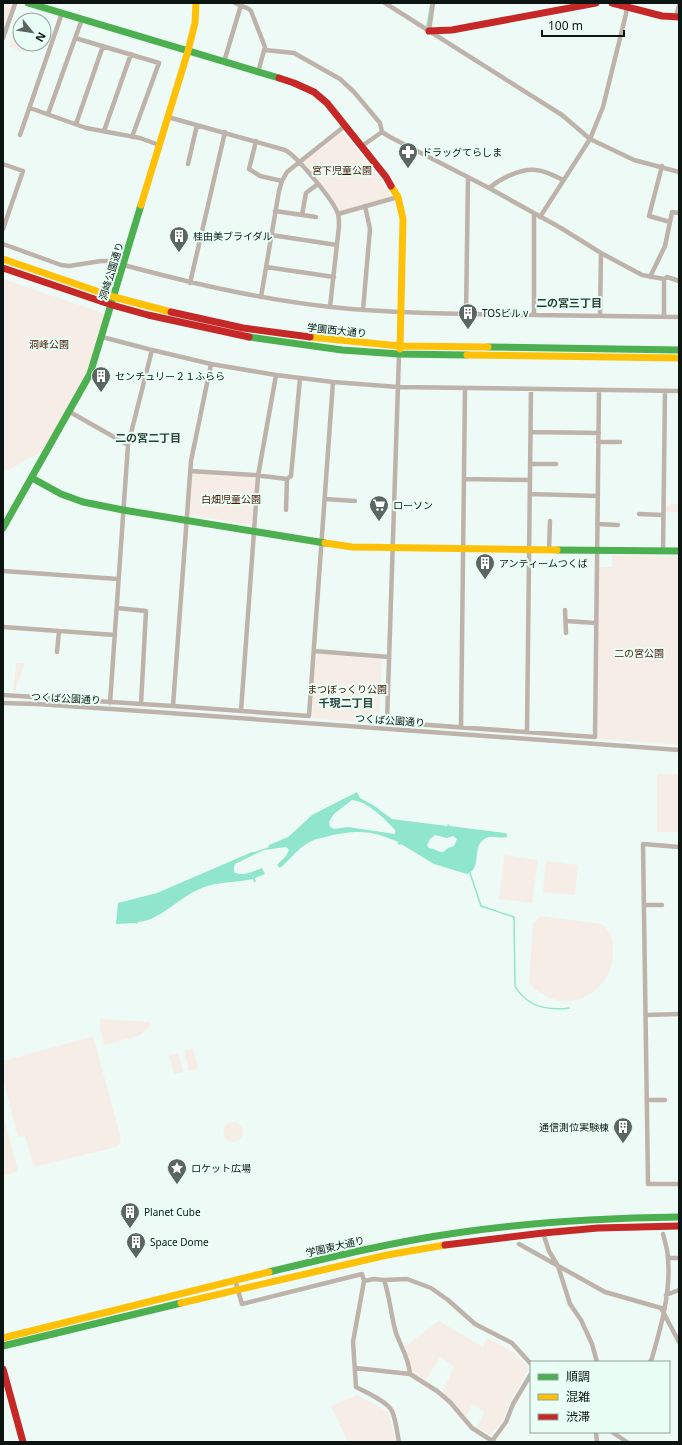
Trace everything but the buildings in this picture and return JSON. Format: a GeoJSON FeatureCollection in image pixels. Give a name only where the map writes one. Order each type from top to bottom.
{"type":"FeatureCollection","features":[{"type":"Feature","properties":{"kind":"main road"},"geometry":{"type":"LineString","coordinates":[[28,3],[294,83],[314,92],[327,102],[386,177],[398,197],[404,228],[399,354]]}},
{"type":"Feature","properties":{"kind":"main road","name":"洞峰公園通り"},"geometry":{"type":"LineString","coordinates":[[3,528],[70,412],[90,374],[196,23],[196,3]]}},
{"type":"Feature","properties":{"kind":"main road"},"geometry":{"type":"LineString","coordinates":[[429,31],[452,30],[565,6],[596,3]]}},
{"type":"Feature","properties":{"kind":"main road"},"geometry":{"type":"LineString","coordinates":[[612,3],[626,4],[655,15],[677,17]]}},
{"type":"Feature","properties":{"kind":"main road","name":"学園西大通り"},"geometry":{"type":"LineString","coordinates":[[3,259],[114,297],[243,328],[343,341],[400,346],[679,350]]}},
{"type":"Feature","properties":{"kind":"main road","name":"学園西大通り"},"geometry":{"type":"LineString","coordinates":[[3,268],[112,305],[185,324],[241,336],[293,344],[342,350],[399,354],[679,358]]}},
{"type":"Feature","properties":{"kind":"main road"},"geometry":{"type":"LineString","coordinates":[[32,478],[73,499],[123,510],[352,547],[679,551]]}},
{"type":"Feature","properties":{"kind":"main road","name":"学園東大通り"},"geometry":{"type":"LineString","coordinates":[[3,1338],[235,1280],[385,1245],[424,1238],[479,1230],[572,1220],[679,1217]]}},
{"type":"Feature","properties":{"kind":"main road","name":"学園東大通り"},"geometry":{"type":"LineString","coordinates":[[3,1346],[238,1289],[387,1255],[464,1242],[543,1233],[598,1228],[679,1226]]}},
{"type":"Feature","properties":{"kind":"main road"},"geometry":{"type":"LineString","coordinates":[[3,1369],[23,1442]]}},
{"type":"Feature","properties":{"kind":"street"},"geometry":{"type":"LineString","coordinates":[[235,3],[251,11],[265,50],[258,72]]}},
{"type":"Feature","properties":{"kind":"street"},"geometry":{"type":"LineString","coordinates":[[385,3],[562,115],[590,139],[634,160],[662,166],[679,172]]}},
{"type":"Feature","properties":{"kind":"street"},"geometry":{"type":"LineString","coordinates":[[429,31],[433,3]]}},
{"type":"Feature","properties":{"kind":"street"},"geometry":{"type":"LineString","coordinates":[[3,38],[15,4]]}},
{"type":"Feature","properties":{"kind":"street"},"geometry":{"type":"LineString","coordinates":[[540,217],[590,139],[603,107],[626,14],[626,4]]}},
{"type":"Feature","properties":{"kind":"street"},"geometry":{"type":"LineString","coordinates":[[677,17],[679,5]]}},
{"type":"Feature","properties":{"kind":"street"},"geometry":{"type":"LineString","coordinates":[[224,62],[241,6]]}},
{"type":"Feature","properties":{"kind":"street"},"geometry":{"type":"LineString","coordinates":[[20,135],[62,13]]}},
{"type":"Feature","properties":{"kind":"street"},"geometry":{"type":"LineString","coordinates":[[48,114],[82,19]]}},
{"type":"Feature","properties":{"kind":"street"},"geometry":{"type":"LineString","coordinates":[[75,38],[159,63],[132,137]]}},
{"type":"Feature","properties":{"kind":"street"},"geometry":{"type":"LineString","coordinates":[[76,124],[103,46]]}},
{"type":"Feature","properties":{"kind":"street"},"geometry":{"type":"LineString","coordinates":[[265,50],[294,53],[340,79],[354,92],[380,123],[382,132],[390,137],[489,188],[642,275],[664,279],[667,277],[679,281]]}},
{"type":"Feature","properties":{"kind":"street"},"geometry":{"type":"LineString","coordinates":[[104,131],[131,54]]}},
{"type":"Feature","properties":{"kind":"street"},"geometry":{"type":"LineString","coordinates":[[30,108],[86,128],[132,137],[159,145]]}},
{"type":"Feature","properties":{"kind":"street"},"geometry":{"type":"LineString","coordinates":[[168,117],[285,150],[300,161],[333,202],[338,214],[339,226],[330,307]]}},
{"type":"Feature","properties":{"kind":"street"},"geometry":{"type":"LineString","coordinates":[[188,164],[197,125]]}},
{"type":"Feature","properties":{"kind":"street"},"geometry":{"type":"LineString","coordinates":[[261,297],[275,211],[282,181],[287,172],[346,125]]}},
{"type":"Feature","properties":{"kind":"street"},"geometry":{"type":"LineString","coordinates":[[190,283],[225,132]]}},
{"type":"Feature","properties":{"kind":"street"},"geometry":{"type":"LineString","coordinates":[[362,146],[382,132]]}},
{"type":"Feature","properties":{"kind":"street"},"geometry":{"type":"LineString","coordinates":[[256,141],[249,169],[260,176],[282,181]]}},
{"type":"Feature","properties":{"kind":"street"},"geometry":{"type":"LineString","coordinates":[[3,164],[23,172],[3,229]]}},
{"type":"Feature","properties":{"kind":"street"},"geometry":{"type":"LineString","coordinates":[[662,166],[649,216],[670,222]]}},
{"type":"Feature","properties":{"kind":"street"},"geometry":{"type":"LineString","coordinates":[[489,188],[500,180],[527,170],[536,170],[563,180]]}},
{"type":"Feature","properties":{"kind":"street"},"geometry":{"type":"LineString","coordinates":[[466,315],[468,178]]}},
{"type":"Feature","properties":{"kind":"street"},"geometry":{"type":"LineString","coordinates":[[302,215],[306,193],[318,184]]}},
{"type":"Feature","properties":{"kind":"street"},"geometry":{"type":"LineString","coordinates":[[338,214],[398,197]]}},
{"type":"Feature","properties":{"kind":"street"},"geometry":{"type":"LineString","coordinates":[[363,310],[370,229],[365,206]]}},
{"type":"Feature","properties":{"kind":"street"},"geometry":{"type":"LineString","coordinates":[[275,211],[316,217]]}},
{"type":"Feature","properties":{"kind":"street"},"geometry":{"type":"LineString","coordinates":[[650,277],[665,246],[672,212],[679,213]]}},
{"type":"Feature","properties":{"kind":"street"},"geometry":{"type":"LineString","coordinates":[[534,214],[534,315]]}},
{"type":"Feature","properties":{"kind":"street"},"geometry":{"type":"LineString","coordinates":[[271,235],[337,245]]}},
{"type":"Feature","properties":{"kind":"street"},"geometry":{"type":"LineString","coordinates":[[3,244],[61,265],[75,266],[101,261],[109,262],[190,283],[261,297],[330,307],[400,313],[466,315],[679,317]]}},
{"type":"Feature","properties":{"kind":"street"},"geometry":{"type":"LineString","coordinates":[[600,316],[601,253]]}},
{"type":"Feature","properties":{"kind":"street"},"geometry":{"type":"LineString","coordinates":[[266,267],[334,277]]}},
{"type":"Feature","properties":{"kind":"street"},"geometry":{"type":"LineString","coordinates":[[664,279],[664,317]]}},
{"type":"Feature","properties":{"kind":"street"},"geometry":{"type":"LineString","coordinates":[[102,337],[210,364],[276,375],[333,382],[398,387],[465,389],[679,391]]}},
{"type":"Feature","properties":{"kind":"street"},"geometry":{"type":"LineString","coordinates":[[110,702],[128,445],[152,350]]}},
{"type":"Feature","properties":{"kind":"street"},"geometry":{"type":"LineString","coordinates":[[399,354],[387,722],[594,737],[599,390]]}},
{"type":"Feature","properties":{"kind":"street"},"geometry":{"type":"LineString","coordinates":[[173,706],[190,471],[210,364]]}},
{"type":"Feature","properties":{"kind":"street"},"geometry":{"type":"LineString","coordinates":[[241,711],[258,476],[276,375]]}},
{"type":"Feature","properties":{"kind":"street"},"geometry":{"type":"LineString","coordinates":[[286,510],[287,479],[291,476],[300,378]]}},
{"type":"Feature","properties":{"kind":"street"},"geometry":{"type":"LineString","coordinates":[[3,695],[309,716],[333,382]]}},
{"type":"Feature","properties":{"kind":"street"},"geometry":{"type":"LineString","coordinates":[[461,727],[465,389]]}},
{"type":"Feature","properties":{"kind":"street"},"geometry":{"type":"LineString","coordinates":[[527,732],[531,390]]}},
{"type":"Feature","properties":{"kind":"street"},"geometry":{"type":"LineString","coordinates":[[663,551],[665,391]]}},
{"type":"Feature","properties":{"kind":"street"},"geometry":{"type":"LineString","coordinates":[[70,412],[128,445]]}},
{"type":"Feature","properties":{"kind":"street"},"geometry":{"type":"LineString","coordinates":[[531,432],[599,433]]}},
{"type":"Feature","properties":{"kind":"street"},"geometry":{"type":"LineString","coordinates":[[598,442],[620,442]]}},
{"type":"Feature","properties":{"kind":"street"},"geometry":{"type":"LineString","coordinates":[[530,464],[556,464]]}},
{"type":"Feature","properties":{"kind":"street"},"geometry":{"type":"LineString","coordinates":[[190,471],[287,479]]}},
{"type":"Feature","properties":{"kind":"street"},"geometry":{"type":"LineString","coordinates":[[464,479],[530,480]]}},
{"type":"Feature","properties":{"kind":"street"},"geometry":{"type":"LineString","coordinates":[[530,494],[598,496]]}},
{"type":"Feature","properties":{"kind":"street"},"geometry":{"type":"LineString","coordinates":[[325,499],[354,502]]}},
{"type":"Feature","properties":{"kind":"street"},"geometry":{"type":"LineString","coordinates":[[640,514],[663,515]]}},
{"type":"Feature","properties":{"kind":"street"},"geometry":{"type":"LineString","coordinates":[[550,521],[550,550]]}},
{"type":"Feature","properties":{"kind":"street"},"geometry":{"type":"LineString","coordinates":[[597,524],[618,524]]}},
{"type":"Feature","properties":{"kind":"street"},"geometry":{"type":"LineString","coordinates":[[3,571],[118,579]]}},
{"type":"Feature","properties":{"kind":"street"},"geometry":{"type":"LineString","coordinates":[[117,608],[146,611],[141,704]]}},
{"type":"Feature","properties":{"kind":"street"},"geometry":{"type":"LineString","coordinates":[[565,610],[566,633]]}},
{"type":"Feature","properties":{"kind":"street"},"geometry":{"type":"LineString","coordinates":[[566,621],[596,623]]}},
{"type":"Feature","properties":{"kind":"street"},"geometry":{"type":"LineString","coordinates":[[3,627],[115,635]]}},
{"type":"Feature","properties":{"kind":"street"},"geometry":{"type":"LineString","coordinates":[[57,652],[59,631]]}},
{"type":"Feature","properties":{"kind":"street"},"geometry":{"type":"LineString","coordinates":[[314,651],[389,657]]}},
{"type":"Feature","properties":{"kind":"street","name":"つくば公園通り"},"geometry":{"type":"LineString","coordinates":[[3,703],[155,712],[679,750]]}},
{"type":"Feature","properties":{"kind":"street"},"geometry":{"type":"LineString","coordinates":[[679,847],[643,844],[648,1184],[679,1184]]}},
{"type":"Feature","properties":{"kind":"street"},"geometry":{"type":"LineString","coordinates":[[644,905],[662,905]]}},
{"type":"Feature","properties":{"kind":"street"},"geometry":{"type":"LineString","coordinates":[[646,1015],[679,1014]]}},
{"type":"Feature","properties":{"kind":"street"},"geometry":{"type":"LineString","coordinates":[[647,1100],[665,1100]]}},
{"type":"Feature","properties":{"kind":"street"},"geometry":{"type":"LineString","coordinates":[[543,1233],[549,1251],[558,1266],[570,1304],[586,1328],[597,1361]]}},
{"type":"Feature","properties":{"kind":"street"},"geometry":{"type":"LineString","coordinates":[[650,1361],[661,1327],[666,1295],[668,1258],[663,1234]]}},
{"type":"Feature","properties":{"kind":"street"},"geometry":{"type":"LineString","coordinates":[[519,1244],[605,1292],[656,1305],[661,1308],[664,1311],[668,1324],[679,1342]]}},
{"type":"Feature","properties":{"kind":"street"},"geometry":{"type":"LineString","coordinates":[[668,1258],[679,1258]]}},
{"type":"Feature","properties":{"kind":"street"},"geometry":{"type":"LineString","coordinates":[[235,1280],[242,1304],[362,1274],[364,1281],[353,1342],[356,1387],[390,1408],[393,1413],[399,1442]]}},
{"type":"Feature","properties":{"kind":"street"},"geometry":{"type":"LineString","coordinates":[[364,1281],[374,1279],[407,1279],[431,1288],[448,1300],[475,1324],[512,1342],[530,1363]]}},
{"type":"Feature","properties":{"kind":"street"},"geometry":{"type":"LineString","coordinates":[[384,1280],[388,1291],[396,1332],[409,1364],[410,1374]]}},
{"type":"Feature","properties":{"kind":"street"},"geometry":{"type":"LineString","coordinates":[[666,1295],[679,1290]]}},
{"type":"Feature","properties":{"kind":"street"},"geometry":{"type":"LineString","coordinates":[[355,1368],[410,1374],[437,1391],[450,1402],[472,1428],[493,1441],[506,1422],[513,1404],[530,1376]]}},
{"type":"Feature","properties":{"kind":"street"},"geometry":{"type":"LineString","coordinates":[[614,1433],[627,1442]]}},
{"type":"Feature","properties":{"kind":"green space"},"geometry":{"type":"Polygon","coordinates":[[[3,3],[13,5],[3,34],[3,3]]]}},
{"type":"Feature","properties":{"kind":"green space"},"geometry":{"type":"Polygon","coordinates":[[[12,34],[12,48],[9,45],[12,34]]]}},
{"type":"Feature","properties":{"kind":"green space","name":"宮下児童公園"},"geometry":{"type":"Polygon","coordinates":[[[342,131],[379,177],[391,197],[341,211],[338,209],[333,199],[305,161],[342,131]]]}},
{"type":"Feature","properties":{"kind":"green space","name":"洞峰公園"},"geometry":{"type":"Polygon","coordinates":[[[3,279],[106,314],[89,368],[52,436],[37,455],[3,473],[3,279]]]}},
{"type":"Feature","properties":{"kind":"green space","name":"白畑児童公園"},"geometry":{"type":"Polygon","coordinates":[[[194,473],[253,477],[256,480],[252,525],[189,515],[192,475],[194,473]]]}},
{"type":"Feature","properties":{"kind":"green space"},"geometry":{"type":"Polygon","coordinates":[[[669,504],[679,504],[679,512],[666,512],[666,507],[669,504]]]}},
{"type":"Feature","properties":{"kind":"green space","name":"二の宮公園"},"geometry":{"type":"Polygon","coordinates":[[[612,555],[679,556],[679,745],[597,739],[599,567],[612,567],[612,555]]]}},
{"type":"Feature","properties":{"kind":"green space","name":"まつぼっくり公園"},"geometry":{"type":"Polygon","coordinates":[[[319,654],[382,659],[379,724],[312,718],[316,657],[319,654]]]}},
{"type":"Feature","properties":{"kind":"green space"},"geometry":{"type":"Polygon","coordinates":[[[16,663],[24,663],[15,693],[13,693],[16,663]]]}},
{"type":"Feature","properties":{"kind":"green space"},"geometry":{"type":"Polygon","coordinates":[[[657,774],[679,774],[679,832],[657,832],[657,774]]]}},
{"type":"Feature","properties":{"kind":"green space"},"geometry":{"type":"Polygon","coordinates":[[[504,855],[538,860],[532,903],[499,899],[504,855]]]}},
{"type":"Feature","properties":{"kind":"green space"},"geometry":{"type":"Polygon","coordinates":[[[546,861],[578,865],[575,895],[543,892],[546,861]]]}},
{"type":"Feature","properties":{"kind":"green space"},"geometry":{"type":"Polygon","coordinates":[[[541,916],[602,924],[610,934],[613,945],[612,965],[607,977],[599,987],[590,994],[579,999],[567,1001],[555,1000],[537,990],[529,982],[533,923],[541,916]]]}},
{"type":"Feature","properties":{"kind":"green space"},"geometry":{"type":"Polygon","coordinates":[[[100,1019],[149,1022],[151,1025],[139,1036],[104,1045],[100,1029],[100,1019]]]}},
{"type":"Feature","properties":{"kind":"green space"},"geometry":{"type":"Polygon","coordinates":[[[91,1037],[94,1039],[121,1139],[120,1144],[116,1147],[38,1166],[33,1165],[25,1136],[18,1137],[3,1079],[3,1061],[91,1037]]]}},
{"type":"Feature","properties":{"kind":"green space"},"geometry":{"type":"Polygon","coordinates":[[[193,1049],[198,1068],[189,1071],[184,1051],[193,1049]]]}},
{"type":"Feature","properties":{"kind":"green space"},"geometry":{"type":"Polygon","coordinates":[[[178,1053],[183,1072],[174,1074],[169,1055],[178,1053]]]}},
{"type":"Feature","properties":{"kind":"green space"},"geometry":{"type":"Polygon","coordinates":[[[3,1113],[18,1171],[3,1176],[3,1113]]]}},
{"type":"Feature","properties":{"kind":"green space"},"geometry":{"type":"Polygon","coordinates":[[[233,1122],[240,1125],[243,1132],[240,1139],[233,1142],[226,1139],[223,1132],[226,1125],[233,1122]]]}},
{"type":"Feature","properties":{"kind":"green space"},"geometry":{"type":"Polygon","coordinates":[[[439,1321],[483,1347],[487,1338],[514,1352],[529,1369],[510,1402],[502,1422],[490,1435],[477,1427],[485,1412],[472,1404],[466,1416],[443,1392],[454,1366],[440,1357],[426,1380],[412,1372],[405,1346],[439,1321]]]}},
{"type":"Feature","properties":{"kind":"green space"},"geometry":{"type":"Polygon","coordinates":[[[357,1395],[388,1412],[396,1442],[348,1442],[331,1406],[357,1395]]]}},
{"type":"Feature","properties":{"kind":"shaded area"},"geometry":{"type":"Polygon","coordinates":[[[357,792],[360,798],[373,805],[392,819],[447,826],[448,824],[450,826],[505,833],[507,834],[507,837],[489,837],[483,840],[478,848],[474,868],[467,874],[434,864],[401,844],[398,844],[398,842],[380,835],[364,832],[339,834],[313,840],[300,848],[280,868],[277,865],[286,856],[289,850],[286,847],[264,850],[235,864],[234,867],[234,872],[240,874],[256,871],[262,868],[265,874],[255,878],[256,882],[254,882],[253,879],[208,886],[194,892],[162,913],[146,921],[138,922],[137,924],[116,924],[118,903],[157,893],[252,852],[269,847],[269,845],[288,837],[312,815],[357,792]],[[352,800],[334,814],[329,822],[330,827],[334,829],[348,827],[395,834],[395,830],[370,807],[358,801],[352,800]],[[435,835],[430,839],[427,845],[429,848],[441,852],[454,846],[457,839],[453,836],[447,838],[435,835]]]}},
{"type":"Feature","properties":{"kind":"waterway"},"geometry":{"type":"LineString","coordinates":[[427,26],[431,3]]}},
{"type":"Feature","properties":{"kind":"waterway"},"geometry":{"type":"LineString","coordinates":[[470,873],[481,906],[514,917],[515,986],[520,993],[525,999],[538,1006],[553,1009],[569,1008]]}},
{"type":"Feature","properties":{"kind":"traffic: fast"},"geometry":{"type":"LineString","coordinates":[[28,3],[279,78]]}},
{"type":"Feature","properties":{"kind":"traffic: fast"},"geometry":{"type":"LineString","coordinates":[[3,528],[90,374],[141,205]]}},
{"type":"Feature","properties":{"kind":"traffic: fast"},"geometry":{"type":"LineString","coordinates":[[249,337],[342,350],[399,354],[467,355]]}},
{"type":"Feature","properties":{"kind":"traffic: fast"},"geometry":{"type":"LineString","coordinates":[[488,347],[679,350]]}},
{"type":"Feature","properties":{"kind":"traffic: fast"},"geometry":{"type":"LineString","coordinates":[[32,478],[61,494],[83,502],[123,510],[325,543]]}},
{"type":"Feature","properties":{"kind":"traffic: fast"},"geometry":{"type":"LineString","coordinates":[[557,550],[679,551]]}},
{"type":"Feature","properties":{"kind":"traffic: fast"},"geometry":{"type":"LineString","coordinates":[[269,1272],[385,1245],[484,1229],[567,1221],[679,1217]]}},
{"type":"Feature","properties":{"kind":"traffic: fast"},"geometry":{"type":"LineString","coordinates":[[3,1346],[181,1303]]}},
{"type":"Feature","properties":{"kind":"traffic: slow"},"geometry":{"type":"LineString","coordinates":[[141,205],[188,51],[195,23],[196,3]]}},
{"type":"Feature","properties":{"kind":"traffic: slow"},"geometry":{"type":"LineString","coordinates":[[391,186],[398,197],[403,219],[400,349]]}},
{"type":"Feature","properties":{"kind":"traffic: slow"},"geometry":{"type":"LineString","coordinates":[[3,259],[114,297],[171,312]]}},
{"type":"Feature","properties":{"kind":"traffic: slow"},"geometry":{"type":"LineString","coordinates":[[310,337],[400,346],[488,347]]}},
{"type":"Feature","properties":{"kind":"traffic: slow"},"geometry":{"type":"LineString","coordinates":[[467,355],[679,358]]}},
{"type":"Feature","properties":{"kind":"traffic: slow"},"geometry":{"type":"LineString","coordinates":[[325,543],[352,547],[557,550]]}},
{"type":"Feature","properties":{"kind":"traffic: slow"},"geometry":{"type":"LineString","coordinates":[[181,1303],[387,1255],[445,1245]]}},
{"type":"Feature","properties":{"kind":"traffic: slow"},"geometry":{"type":"LineString","coordinates":[[3,1338],[269,1272]]}},
{"type":"Feature","properties":{"kind":"traffic: jam"},"geometry":{"type":"LineString","coordinates":[[429,31],[452,30],[596,3]]}},
{"type":"Feature","properties":{"kind":"traffic: jam"},"geometry":{"type":"LineString","coordinates":[[612,3],[662,16],[679,17]]}},
{"type":"Feature","properties":{"kind":"traffic: jam"},"geometry":{"type":"LineString","coordinates":[[279,78],[314,92],[327,103],[386,177],[391,186]]}},
{"type":"Feature","properties":{"kind":"traffic: jam"},"geometry":{"type":"LineString","coordinates":[[3,268],[112,305],[148,315],[249,337]]}},
{"type":"Feature","properties":{"kind":"traffic: jam"},"geometry":{"type":"LineString","coordinates":[[171,312],[243,328],[310,337]]}},
{"type":"Feature","properties":{"kind":"traffic: jam"},"geometry":{"type":"LineString","coordinates":[[445,1245],[598,1228],[679,1226]]}},
{"type":"Feature","properties":{"kind":"traffic: jam"},"geometry":{"type":"LineString","coordinates":[[3,1369],[23,1442]]}},
{"type":"Feature","properties":{"kind":"place","name":"ドラッグてらしま"},"geometry":{"type":"Point","coordinates":[408,169]}},
{"type":"Feature","properties":{"kind":"place","name":"桂由美ブライダル"},"geometry":{"type":"Point","coordinates":[179,253]}},
{"type":"Feature","properties":{"kind":"place","name":"TOSビルⅴ"},"geometry":{"type":"Point","coordinates":[468,330]}},
{"type":"Feature","properties":{"kind":"place","name":"センチュリー２１ふらら"},"geometry":{"type":"Point","coordinates":[101,393]}},
{"type":"Feature","properties":{"kind":"place","name":"ローソン"},"geometry":{"type":"Point","coordinates":[379,522]}},
{"type":"Feature","properties":{"kind":"place","name":"アンティームつくば"},"geometry":{"type":"Point","coordinates":[485,580]}},
{"type":"Feature","properties":{"kind":"place","name":"通信測位実験棟"},"geometry":{"type":"Point","coordinates":[623,1144]}},
{"type":"Feature","properties":{"kind":"place","name":"ロケット広場"},"geometry":{"type":"Point","coordinates":[177,1185]}},
{"type":"Feature","properties":{"kind":"place","name":"Planet Cube"},"geometry":{"type":"Point","coordinates":[130,1229]}},
{"type":"Feature","properties":{"kind":"place","name":"Space Dome"},"geometry":{"type":"Point","coordinates":[136,1259]}},
{"type":"Feature","properties":{"kind":"district","name":"二の宮三丁目"},"geometry":{"type":"Point","coordinates":[569,303]}},
{"type":"Feature","properties":{"kind":"district","name":"二の宮二丁目"},"geometry":{"type":"Point","coordinates":[148,438]}},
{"type":"Feature","properties":{"kind":"district","name":"千現二丁目"},"geometry":{"type":"Point","coordinates":[346,703]}}]}
